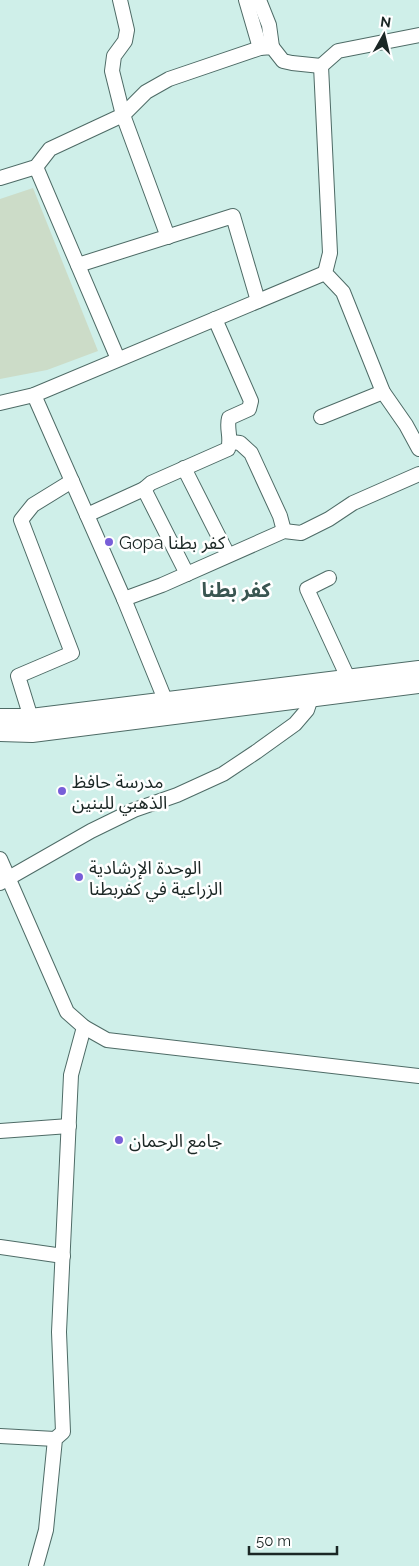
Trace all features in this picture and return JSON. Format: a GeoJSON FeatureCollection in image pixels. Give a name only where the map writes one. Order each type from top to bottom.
{"type":"FeatureCollection","features":[{"type":"Feature","properties":{"kind":"main road"},"geometry":{"type":"LineString","coordinates":[[0,718],[31,718],[419,670]]}},
{"type":"Feature","properties":{"kind":"main road"},"geometry":{"type":"LineString","coordinates":[[0,732],[32,733],[419,684]]}},
{"type":"Feature","properties":{"kind":"street"},"geometry":{"type":"LineString","coordinates":[[120,0],[127,30],[125,42],[114,56],[112,71],[123,115],[168,237]]}},
{"type":"Feature","properties":{"kind":"street"},"geometry":{"type":"LineString","coordinates":[[246,0],[266,48],[284,61],[292,63],[321,66],[338,51],[419,36]]}},
{"type":"Feature","properties":{"kind":"street"},"geometry":{"type":"LineString","coordinates":[[259,0],[269,25],[266,48]]}},
{"type":"Feature","properties":{"kind":"street"},"geometry":{"type":"LineString","coordinates":[[0,178],[36,167],[50,149],[123,115],[146,92],[169,79],[266,48]]}},
{"type":"Feature","properties":{"kind":"street"},"geometry":{"type":"LineString","coordinates":[[321,66],[330,253],[324,273]]}},
{"type":"Feature","properties":{"kind":"street"},"geometry":{"type":"LineString","coordinates":[[36,167],[118,360]]}},
{"type":"Feature","properties":{"kind":"street"},"geometry":{"type":"LineString","coordinates":[[78,265],[233,216],[258,301]]}},
{"type":"Feature","properties":{"kind":"street"},"geometry":{"type":"LineString","coordinates":[[0,403],[34,395],[324,273]]}},
{"type":"Feature","properties":{"kind":"street"},"geometry":{"type":"LineString","coordinates":[[324,273],[343,292],[382,392],[406,425],[419,450]]}},
{"type":"Feature","properties":{"kind":"street"},"geometry":{"type":"LineString","coordinates":[[87,515],[144,489],[151,483],[228,449],[231,442],[227,426],[229,418],[249,409],[251,402],[214,319]]}},
{"type":"Feature","properties":{"kind":"street"},"geometry":{"type":"LineString","coordinates":[[321,417],[382,392]]}},
{"type":"Feature","properties":{"kind":"street"},"geometry":{"type":"LineString","coordinates":[[34,395],[124,599],[166,702]]}},
{"type":"Feature","properties":{"kind":"street"},"geometry":{"type":"LineString","coordinates":[[231,442],[240,443],[250,453],[280,516],[284,531]]}},
{"type":"Feature","properties":{"kind":"street"},"geometry":{"type":"LineString","coordinates":[[184,468],[228,556]]}},
{"type":"Feature","properties":{"kind":"street"},"geometry":{"type":"LineString","coordinates":[[124,599],[187,574],[284,531],[301,533],[329,519],[353,503],[419,474]]}},
{"type":"Feature","properties":{"kind":"street"},"geometry":{"type":"LineString","coordinates":[[31,718],[18,676],[72,653],[20,520],[33,505],[72,481]]}},
{"type":"Feature","properties":{"kind":"street"},"geometry":{"type":"LineString","coordinates":[[144,489],[187,574]]}},
{"type":"Feature","properties":{"kind":"street"},"geometry":{"type":"LineString","coordinates":[[329,578],[307,589],[349,680]]}},
{"type":"Feature","properties":{"kind":"street"},"geometry":{"type":"LineString","coordinates":[[5,881],[91,831],[134,810],[223,774],[295,724],[307,710],[311,698]]}},
{"type":"Feature","properties":{"kind":"street"},"geometry":{"type":"LineString","coordinates":[[0,859],[5,881],[68,1012],[84,1028],[107,1040],[419,1076]]}},
{"type":"Feature","properties":{"kind":"street"},"geometry":{"type":"LineString","coordinates":[[36,1566],[46,1530],[55,1439],[63,1432],[60,1332],[71,1075],[84,1028]]}},
{"type":"Feature","properties":{"kind":"street"},"geometry":{"type":"LineString","coordinates":[[0,1131],[69,1126]]}},
{"type":"Feature","properties":{"kind":"street"},"geometry":{"type":"LineString","coordinates":[[0,1247],[63,1256]]}},
{"type":"Feature","properties":{"kind":"street"},"geometry":{"type":"LineString","coordinates":[[0,1436],[55,1439]]}},
{"type":"Feature","properties":{"kind":"green space"},"geometry":{"type":"Polygon","coordinates":[[[33,188],[98,351],[47,370],[0,379],[0,199],[33,188]]]}},
{"type":"Feature","properties":{"kind":"place","name":"Gopa كفر بطنا"},"geometry":{"type":"Point","coordinates":[109,542]}},
{"type":"Feature","properties":{"kind":"place","name":"مدرسة حافظ الذهبي للبنين"},"geometry":{"type":"Point","coordinates":[62,791]}},
{"type":"Feature","properties":{"kind":"place","name":"الوحدة الإرشادية الزراعية في كفربطنا"},"geometry":{"type":"Point","coordinates":[79,877]}},
{"type":"Feature","properties":{"kind":"place","name":"جامع الرحمان"},"geometry":{"type":"Point","coordinates":[119,1140]}},
{"type":"Feature","properties":{"kind":"district","name":"كفر بطنا"},"geometry":{"type":"Point","coordinates":[236,590]}}]}
